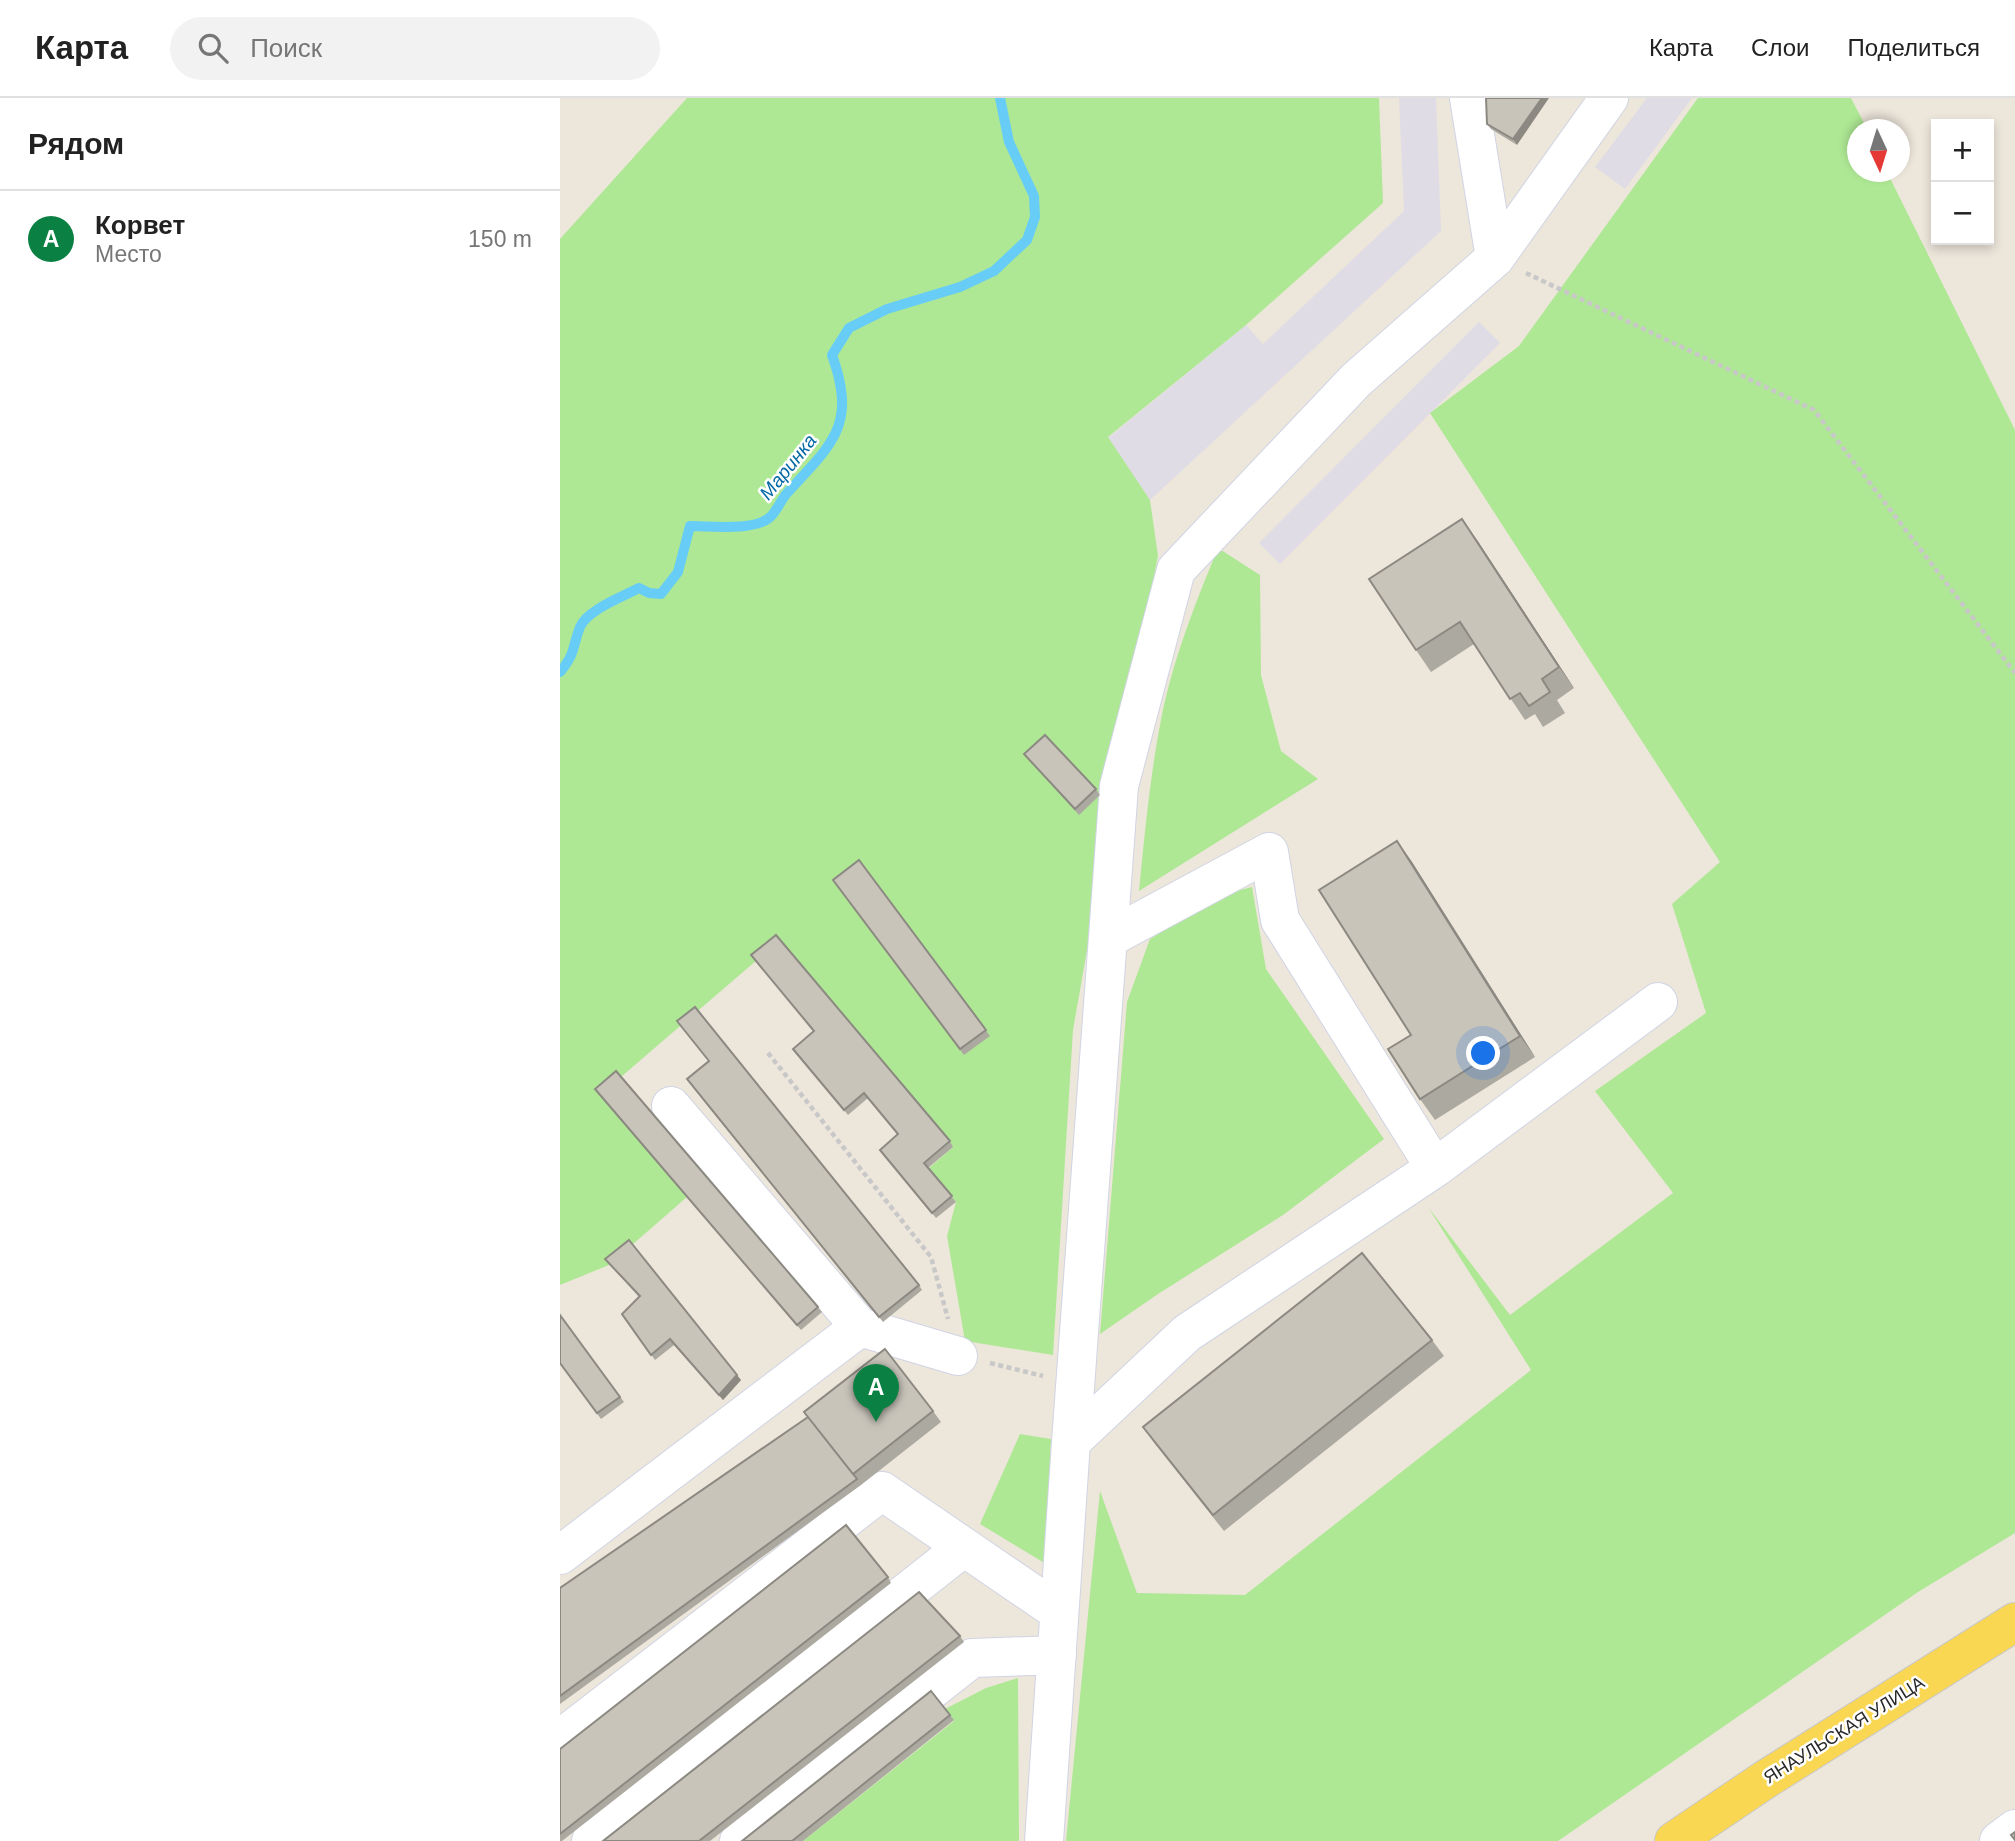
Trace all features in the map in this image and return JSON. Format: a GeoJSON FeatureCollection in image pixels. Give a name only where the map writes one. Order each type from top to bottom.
{"type":"FeatureCollection","features":[{"type":"Feature","properties":{"kind":"main road","name":"ЯНАУЛЬСКАЯ УЛИЦА"},"geometry":{"type":"LineString","coordinates":[[1674,1841],[1766,1779],[2015,1622]]}},
{"type":"Feature","properties":{"kind":"lane"},"geometry":{"type":"LineString","coordinates":[[1468,98],[1495,258]]}},
{"type":"Feature","properties":{"kind":"lane"},"geometry":{"type":"LineString","coordinates":[[1044,1841],[1119,786],[1176,570],[1356,380],[1495,258],[1609,98]]}},
{"type":"Feature","properties":{"kind":"lane"},"geometry":{"type":"LineString","coordinates":[[1110,938],[1269,852],[1280,920],[1435,1168]]}},
{"type":"Feature","properties":{"kind":"lane"},"geometry":{"type":"LineString","coordinates":[[1071,1442],[1187,1333],[1435,1168],[1658,1002]]}},
{"type":"Feature","properties":{"kind":"lane"},"geometry":{"type":"LineString","coordinates":[[671,1106],[860,1327],[958,1356]]}},
{"type":"Feature","properties":{"kind":"lane"},"geometry":{"type":"LineString","coordinates":[[560,1555],[860,1327]]}},
{"type":"Feature","properties":{"kind":"lane"},"geometry":{"type":"LineString","coordinates":[[560,1739],[882,1491],[1059,1612]]}},
{"type":"Feature","properties":{"kind":"lane"},"geometry":{"type":"LineString","coordinates":[[591,1841],[964,1547]]}},
{"type":"Feature","properties":{"kind":"lane"},"geometry":{"type":"LineString","coordinates":[[738,1841],[972,1658],[1057,1655]]}},
{"type":"Feature","properties":{"kind":"lane"},"geometry":{"type":"LineString","coordinates":[[1998,1841],[2015,1829]]}},
{"type":"Feature","properties":{"kind":"path"},"geometry":{"type":"LineString","coordinates":[[1495,258],[1814,410],[2015,673]]}},
{"type":"Feature","properties":{"kind":"path"},"geometry":{"type":"LineString","coordinates":[[768,1053],[930,1257],[958,1356],[1076,1383]]}},
{"type":"Feature","properties":{"kind":"shaded area"},"geometry":{"type":"Polygon","coordinates":[[[1399,98],[1436,98],[1441,231],[1150,500],[1108,438],[1246,325],[1263,344],[1404,211],[1399,98]]]}},
{"type":"Feature","properties":{"kind":"shaded area"},"geometry":{"type":"Polygon","coordinates":[[[1647,98],[1692,98],[1625,189],[1595,167],[1647,98]]]}},
{"type":"Feature","properties":{"kind":"shaded area"},"geometry":{"type":"Polygon","coordinates":[[[1479,322],[1500,343],[1280,564],[1259,543],[1479,322]]]}},
{"type":"Feature","properties":{"kind":"green space"},"geometry":{"type":"Polygon","coordinates":[[[687,98],[1379,98],[1383,203],[1246,325],[1108,437],[1150,500],[1158,556],[1073,1030],[1053,1355],[965,1341],[947,1236],[956,1202],[928,1169],[953,1147],[779,941],[600,1095],[687,1197],[609,1265],[560,1285],[560,239],[687,98]]]}},
{"type":"Feature","properties":{"kind":"green space"},"geometry":{"type":"Polygon","coordinates":[[[1698,98],[1851,98],[1862,119],[1847,119],[1847,182],[1892,182],[2015,430],[2015,1533],[1918,1592],[1558,1841],[1066,1841],[1100,1491],[1137,1593],[1245,1595],[1531,1370],[1428,1207],[1510,1315],[1673,1193],[1595,1091],[1706,1013],[1672,904],[1720,862],[1430,413],[1519,346],[1698,98]]]}},
{"type":"Feature","properties":{"kind":"green space"},"geometry":{"type":"Polygon","coordinates":[[[1218,548],[1260,575],[1261,675],[1281,751],[1318,779],[1139,891],[1152,774],[1164,705],[1181,645],[1218,548]]]}},
{"type":"Feature","properties":{"kind":"green space"},"geometry":{"type":"Polygon","coordinates":[[[1252,887],[1266,969],[1384,1139],[1283,1215],[1100,1334],[1127,1002],[1150,939],[1224,894],[1252,887]]]}},
{"type":"Feature","properties":{"kind":"green space"},"geometry":{"type":"Polygon","coordinates":[[[1020,1434],[1051,1439],[1046,1564],[980,1524],[1020,1434]]]}},
{"type":"Feature","properties":{"kind":"green space"},"geometry":{"type":"Polygon","coordinates":[[[1018,1678],[1019,1841],[803,1841],[954,1721],[945,1709],[986,1688],[1018,1678]]]}},
{"type":"Feature","properties":{"kind":"building"},"geometry":{"type":"Polygon","coordinates":[[[1486,98],[1542,98],[1513,139],[1487,124],[1486,98]]]}},
{"type":"Feature","properties":{"kind":"building"},"geometry":{"type":"Polygon","coordinates":[[[1462,519],[1559,667],[1542,679],[1550,692],[1529,706],[1520,693],[1510,699],[1460,622],[1416,650],[1369,579],[1462,519]]]}},
{"type":"Feature","properties":{"kind":"building"},"geometry":{"type":"Polygon","coordinates":[[[1045,735],[1096,789],[1075,809],[1024,754],[1045,735]]]}},
{"type":"Feature","properties":{"kind":"building"},"geometry":{"type":"Polygon","coordinates":[[[1397,841],[1520,1036],[1420,1099],[1388,1049],[1411,1035],[1319,890],[1397,841]]]}},
{"type":"Feature","properties":{"kind":"building"},"geometry":{"type":"Polygon","coordinates":[[[859,860],[986,1030],[960,1049],[833,880],[859,860]]]}},
{"type":"Feature","properties":{"kind":"building"},"geometry":{"type":"Polygon","coordinates":[[[776,935],[950,1141],[924,1163],[952,1196],[932,1213],[880,1150],[898,1134],[864,1093],[844,1110],[793,1049],[814,1031],[751,955],[776,935]]]}},
{"type":"Feature","properties":{"kind":"building"},"geometry":{"type":"Polygon","coordinates":[[[695,1007],[919,1285],[879,1317],[687,1079],[709,1061],[677,1021],[695,1007]]]}},
{"type":"Feature","properties":{"kind":"building"},"geometry":{"type":"Polygon","coordinates":[[[616,1071],[818,1307],[797,1325],[595,1089],[616,1071]]]}},
{"type":"Feature","properties":{"kind":"building"},"geometry":{"type":"Polygon","coordinates":[[[629,1240],[737,1375],[719,1395],[670,1339],[651,1355],[622,1314],[640,1296],[605,1259],[629,1240]]]}},
{"type":"Feature","properties":{"kind":"building"},"geometry":{"type":"Polygon","coordinates":[[[1362,1253],[1432,1340],[1213,1515],[1143,1427],[1362,1253]]]}},
{"type":"Feature","properties":{"kind":"building"},"geometry":{"type":"Polygon","coordinates":[[[560,1315],[620,1397],[597,1413],[560,1363],[560,1315]]]}},
{"type":"Feature","properties":{"kind":"building"},"geometry":{"type":"Polygon","coordinates":[[[885,1349],[933,1411],[853,1474],[804,1412],[885,1349]]]}},
{"type":"Feature","properties":{"kind":"building"},"geometry":{"type":"Polygon","coordinates":[[[808,1417],[857,1479],[560,1696],[560,1588],[808,1417]]]}},
{"type":"Feature","properties":{"kind":"building"},"geometry":{"type":"Polygon","coordinates":[[[846,1525],[888,1577],[560,1834],[560,1749],[846,1525]]]}},
{"type":"Feature","properties":{"kind":"building"},"geometry":{"type":"Polygon","coordinates":[[[919,1592],[960,1636],[699,1841],[603,1841],[919,1592]]]}},
{"type":"Feature","properties":{"kind":"building"},"geometry":{"type":"Polygon","coordinates":[[[931,1691],[950,1715],[792,1841],[742,1841],[931,1691]]]}},
{"type":"Feature","properties":{"kind":"waterway","name":"Маринка"},"geometry":{"type":"LineString","coordinates":[[560,672],[571,655],[580,627],[590,615],[639,588],[649,593],[661,594],[678,572],[690,526],[753,525],[772,515],[828,446],[836,431],[841,416],[842,399],[832,355],[849,328],[887,309],[960,287],[994,271],[1027,240],[1035,217],[1034,196],[1009,142],[1000,98]]}},
{"type":"Feature","properties":{"kind":"place","name":"Корвет"},"geometry":{"type":"Point","coordinates":[876,1422]}}]}
